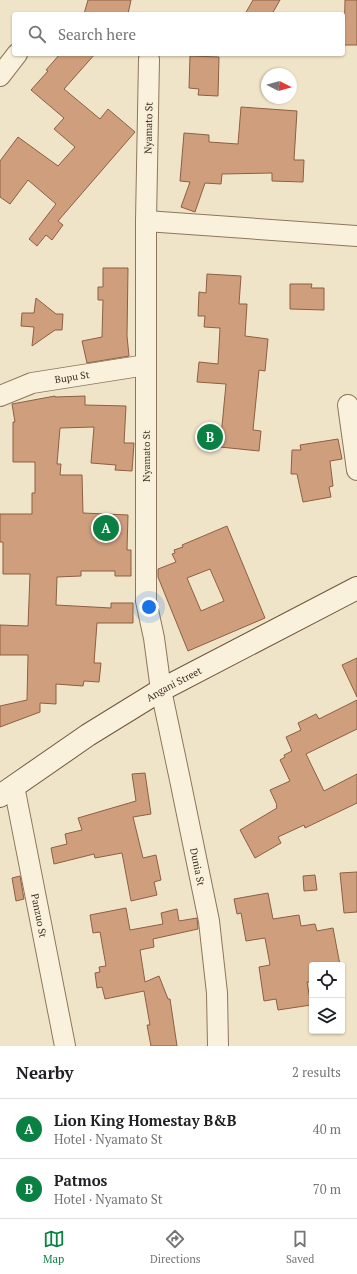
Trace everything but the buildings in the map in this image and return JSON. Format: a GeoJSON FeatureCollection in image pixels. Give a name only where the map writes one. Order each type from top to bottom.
{"type":"FeatureCollection","features":[{"type":"Feature","properties":{"kind":"street"},"geometry":{"type":"LineString","coordinates":[[0,76],[15,56]]}},
{"type":"Feature","properties":{"kind":"street","name":"Nyamato St"},"geometry":{"type":"LineString","coordinates":[[149,59],[146,221],[146,601],[154,638],[161,690]]}},
{"type":"Feature","properties":{"kind":"street"},"geometry":{"type":"LineString","coordinates":[[146,221],[357,236]]}},
{"type":"Feature","properties":{"kind":"street","name":"Bupu St"},"geometry":{"type":"LineString","coordinates":[[0,396],[32,383],[146,365]]}},
{"type":"Feature","properties":{"kind":"street"},"geometry":{"type":"LineString","coordinates":[[348,405],[357,470]]}},
{"type":"Feature","properties":{"kind":"street","name":"Angani Street"},"geometry":{"type":"LineString","coordinates":[[7,790],[88,735],[161,690],[357,588]]}},
{"type":"Feature","properties":{"kind":"street","name":"Dunia St"},"geometry":{"type":"LineString","coordinates":[[161,690],[209,921],[217,993],[218,1046]]}},
{"type":"Feature","properties":{"kind":"street","name":"Panzuo St"},"geometry":{"type":"LineString","coordinates":[[7,790],[65,1046]]}},
{"type":"Feature","properties":{"kind":"place","name":"Patmos"},"geometry":{"type":"Point","coordinates":[210,437]}},
{"type":"Feature","properties":{"kind":"place","name":"Lion King Homestay B&B"},"geometry":{"type":"Point","coordinates":[106,528]}}]}
